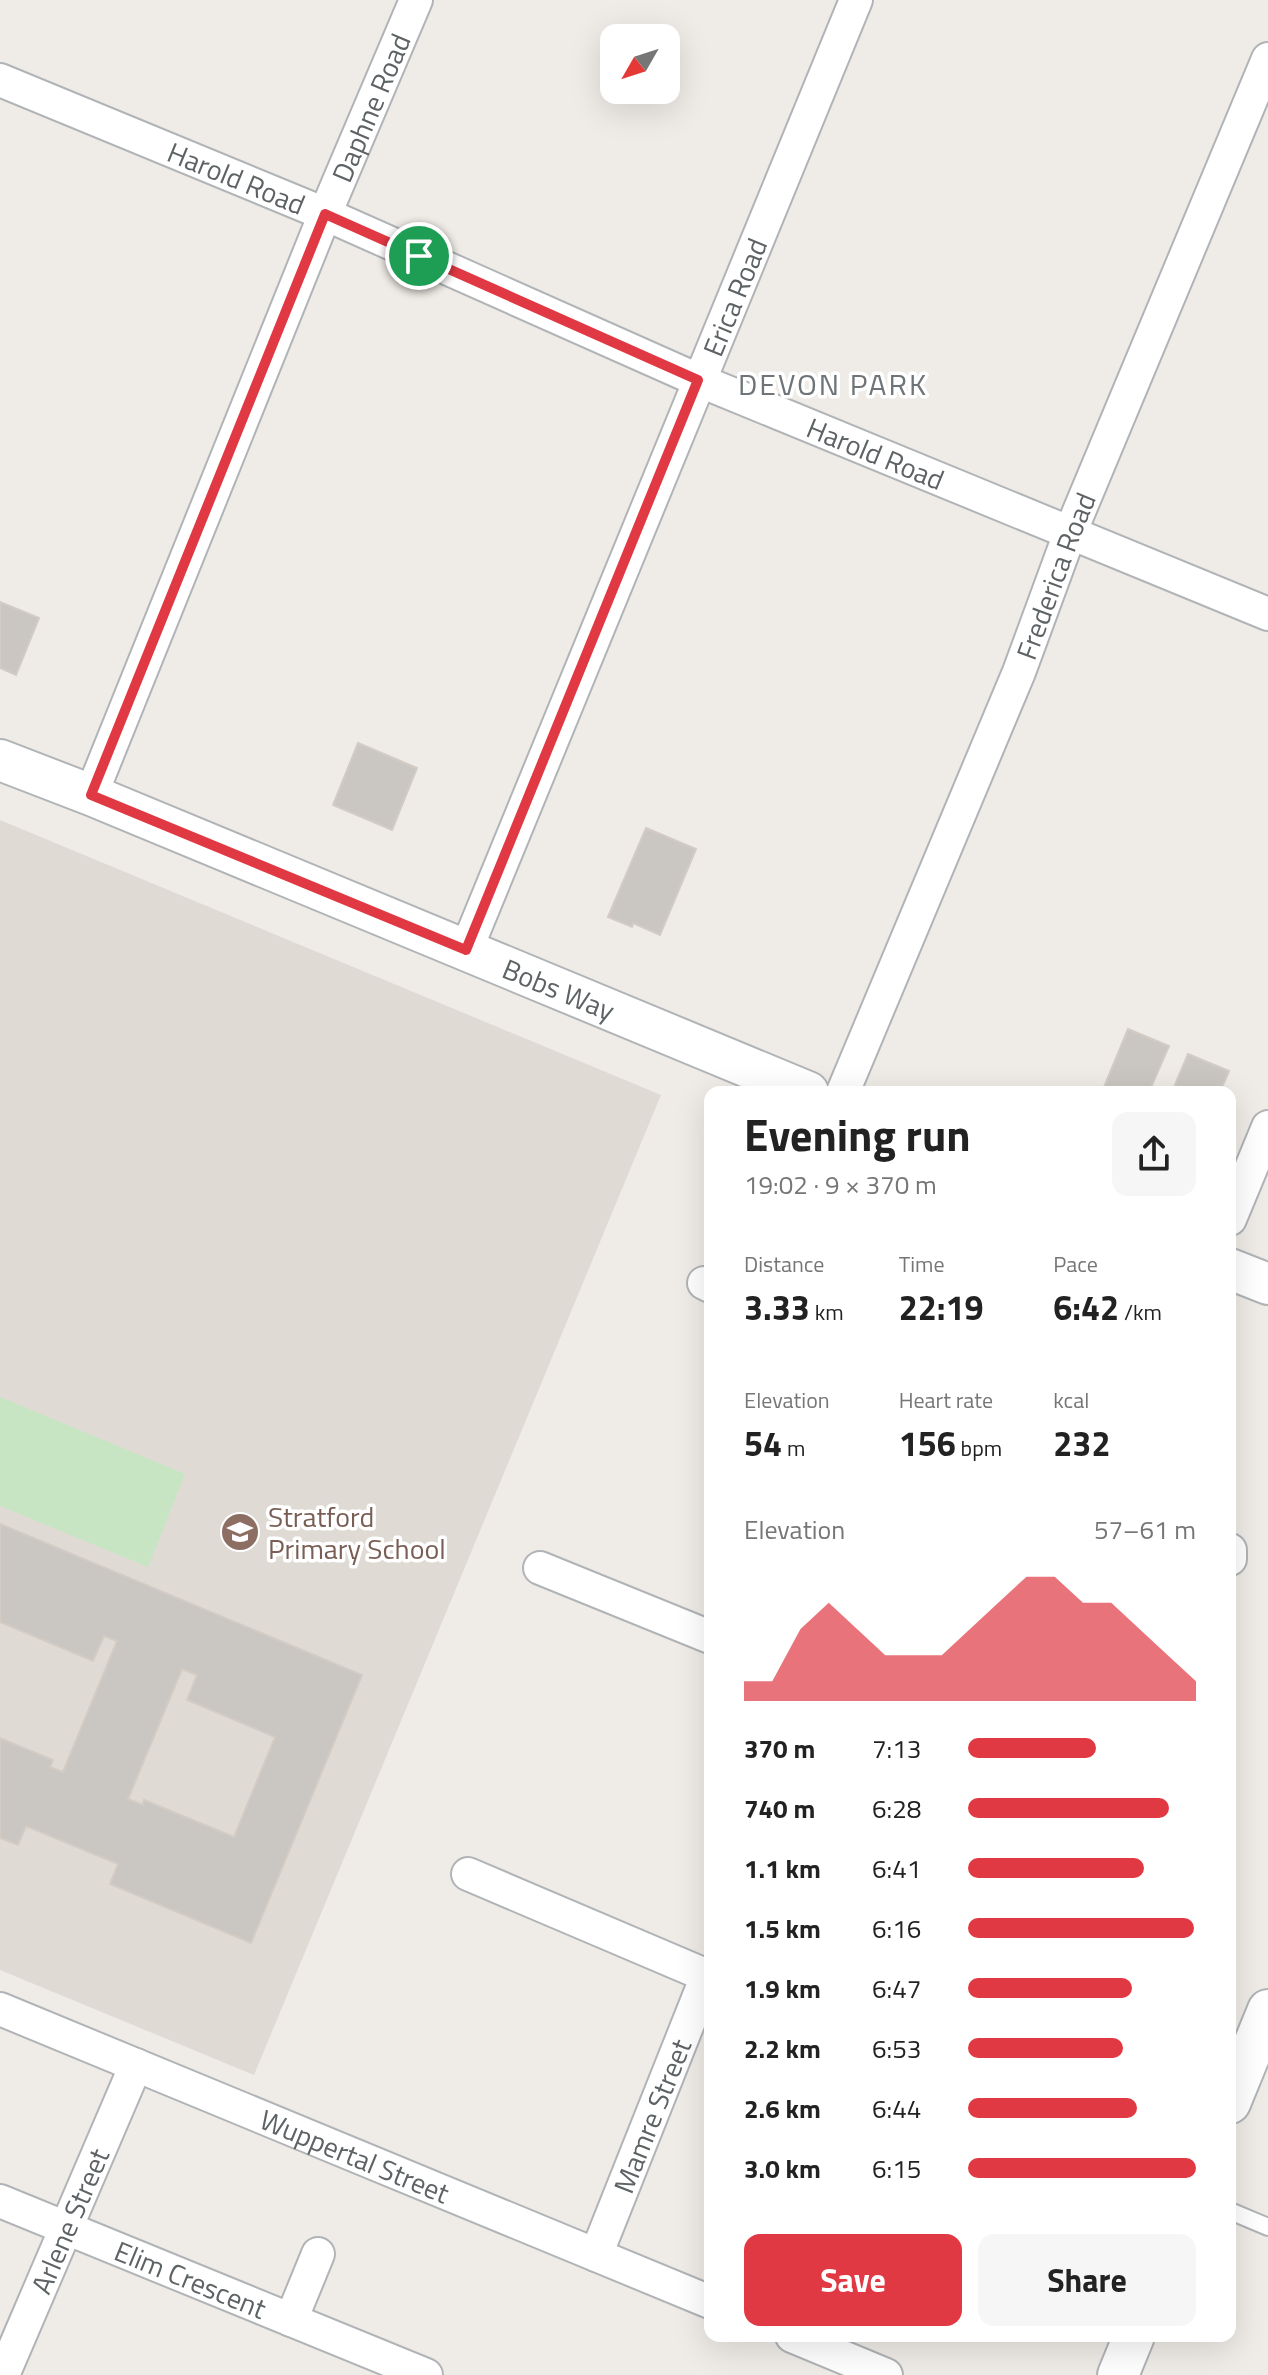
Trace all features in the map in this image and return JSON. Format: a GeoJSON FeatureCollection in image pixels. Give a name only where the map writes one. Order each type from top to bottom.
{"type":"FeatureCollection","features":[{"type":"Feature","properties":{"kind":"street","name":"Daphne Road"},"geometry":{"type":"LineString","coordinates":[[91,795],[325,214],[416,0]]}},
{"type":"Feature","properties":{"kind":"street","name":"Erica Road"},"geometry":{"type":"LineString","coordinates":[[466,950],[856,0]]}},
{"type":"Feature","properties":{"kind":"street","name":"Frederica Road"},"geometry":{"type":"LineString","coordinates":[[846,1086],[1019,672],[1070,533],[1268,59]]}},
{"type":"Feature","properties":{"kind":"street","name":"Harold Road"},"geometry":{"type":"LineString","coordinates":[[0,80],[325,214],[698,380],[1268,614]]}},
{"type":"Feature","properties":{"kind":"street","name":"Bobs Way"},"geometry":{"type":"LineString","coordinates":[[0,760],[794,1086]]}},
{"type":"Feature","properties":{"kind":"street"},"geometry":{"type":"LineString","coordinates":[[1236,1204],[1268,1127]]}},
{"type":"Feature","properties":{"kind":"street"},"geometry":{"type":"LineString","coordinates":[[1236,1271],[1268,1284]]}},
{"type":"Feature","properties":{"kind":"street"},"geometry":{"type":"LineString","coordinates":[[540,1568],[704,1635]]}},
{"type":"Feature","properties":{"kind":"street","name":"Mamre Street"},"geometry":{"type":"LineString","coordinates":[[468,1874],[704,1974]]}},
{"type":"Feature","properties":{"kind":"street","name":"Mamre Street"},"geometry":{"type":"LineString","coordinates":[[596,2255],[704,1986]]}},
{"type":"Feature","properties":{"kind":"street","name":"Wuppertal Street"},"geometry":{"type":"LineString","coordinates":[[0,2009],[704,2300]]}},
{"type":"Feature","properties":{"kind":"street"},"geometry":{"type":"LineString","coordinates":[[1236,2088],[1268,2010]]}},
{"type":"Feature","properties":{"kind":"street","name":"Arlene Street"},"geometry":{"type":"LineString","coordinates":[[3,2375],[136,2065]]}},
{"type":"Feature","properties":{"kind":"street","name":"Elim Crescent"},"geometry":{"type":"LineString","coordinates":[[0,2201],[291,2320],[408,2372]]}},
{"type":"Feature","properties":{"kind":"street","name":"Elim Crescent"},"geometry":{"type":"LineString","coordinates":[[291,2320],[318,2254]]}},
{"type":"Feature","properties":{"kind":"street"},"geometry":{"type":"LineString","coordinates":[[805,2342],[865,2371]]}},
{"type":"Feature","properties":{"kind":"street"},"geometry":{"type":"LineString","coordinates":[[1118,2375],[1132,2342]]}},
{"type":"Feature","properties":{"kind":"lane"},"geometry":{"type":"LineString","coordinates":[[1236,2214],[1268,2227]]}},
{"type":"Feature","properties":{"kind":"shaded area","name":"Stratford Primary School"},"geometry":{"type":"Polygon","coordinates":[[[0,820],[661,1095],[254,2075],[0,1970],[0,820]]]}},
{"type":"Feature","properties":{"kind":"green space"},"geometry":{"type":"Polygon","coordinates":[[[0,1397],[185,1474],[148,1567],[0,1506],[0,1397]]]}},
{"type":"Feature","properties":{"kind":"building"},"geometry":{"type":"Polygon","coordinates":[[[0,602],[39,618],[16,675],[0,668],[0,602]]]}},
{"type":"Feature","properties":{"kind":"building"},"geometry":{"type":"Polygon","coordinates":[[[358,743],[417,768],[392,830],[333,805],[358,743]]]}},
{"type":"Feature","properties":{"kind":"building"},"geometry":{"type":"Polygon","coordinates":[[[646,828],[696,849],[660,935],[633,923],[632,927],[608,917],[646,828]]]}},
{"type":"Feature","properties":{"kind":"building"},"geometry":{"type":"Polygon","coordinates":[[[1128,1029],[1169,1046],[1152,1086],[1104,1086],[1128,1029]]]}},
{"type":"Feature","properties":{"kind":"building"},"geometry":{"type":"Polygon","coordinates":[[[1188,1054],[1229,1071],[1223,1086],[1175,1086],[1188,1054]]]}},
{"type":"Feature","properties":{"kind":"building"},"geometry":{"type":"Polygon","coordinates":[[[0,1524],[362,1675],[251,1943],[110,1884],[118,1864],[26,1826],[18,1845],[0,1838],[0,1738],[53,1760],[50,1767],[63,1772],[117,1641],[104,1636],[93,1661],[0,1622],[0,1524]],[[182,1669],[128,1799],[143,1805],[144,1800],[234,1837],[275,1737],[187,1700],[197,1675],[182,1669]]]}},
{"type":"Feature","properties":{"kind":"place","name":"Stratford Primary School"},"geometry":{"type":"Point","coordinates":[240,1532]}},
{"type":"Feature","properties":{"kind":"district","name":"DEVON PARK"},"geometry":{"type":"Point","coordinates":[833,384]}},
{"type":"Feature","properties":{"kind":"route"},"geometry":{"type":"LineString","coordinates":[[325,214],[419,256],[698,380],[466,950],[91,795],[325,214]]}}]}
